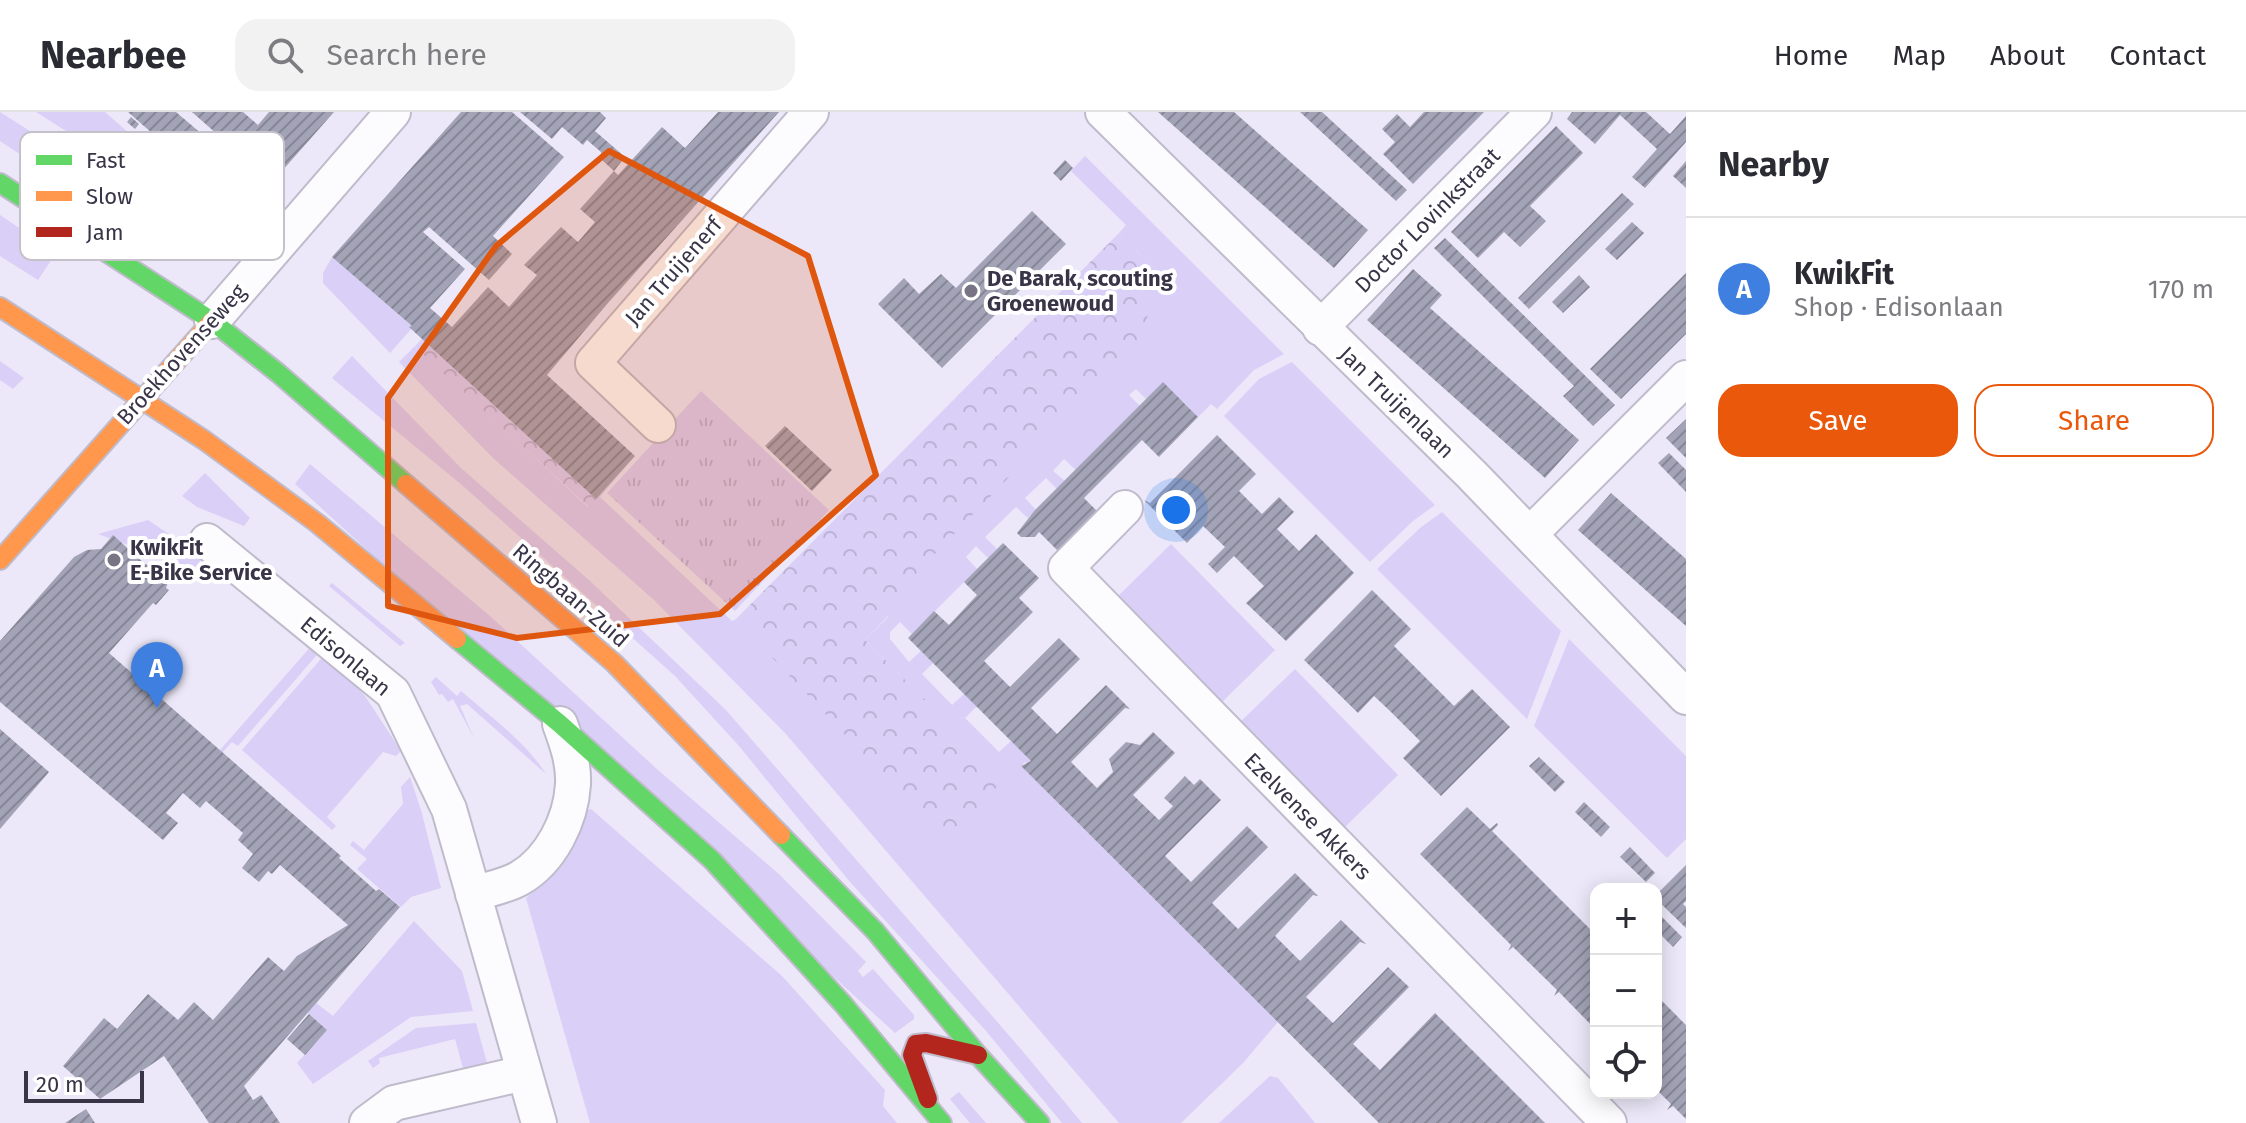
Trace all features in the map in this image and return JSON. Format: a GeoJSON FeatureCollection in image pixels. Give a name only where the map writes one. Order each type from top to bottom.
{"type":"FeatureCollection","features":[{"type":"Feature","properties":{"kind":"main road","name":"Ringbaan-Zuid"},"geometry":{"type":"LineString","coordinates":[[0,183],[20,196]]}},
{"type":"Feature","properties":{"kind":"main road","name":"Ringbaan-Zuid"},"geometry":{"type":"LineString","coordinates":[[118,260],[212,321],[278,373],[614,663],[875,931],[978,1055],[1040,1123]]}},
{"type":"Feature","properties":{"kind":"main road"},"geometry":{"type":"LineString","coordinates":[[0,307],[204,440],[317,523],[560,724],[712,860],[843,1004],[938,1118]]}},
{"type":"Feature","properties":{"kind":"main road","name":"Broekhovenseweg"},"geometry":{"type":"LineString","coordinates":[[0,560],[212,321]]}},
{"type":"Feature","properties":{"kind":"main road"},"geometry":{"type":"LineString","coordinates":[[938,1118],[918,1077],[912,1055],[916,1044],[926,1043],[978,1055]]}},
{"type":"Feature","properties":{"kind":"street","name":"Broekhovenseweg"},"geometry":{"type":"LineString","coordinates":[[284,238],[393,112]]}},
{"type":"Feature","properties":{"kind":"street","name":"Jan Truijenerf"},"geometry":{"type":"LineString","coordinates":[[658,425],[593,363],[811,112]]}},
{"type":"Feature","properties":{"kind":"street","name":"Doctor Lovinkstraat"},"geometry":{"type":"LineString","coordinates":[[1320,328],[1534,112]]}},
{"type":"Feature","properties":{"kind":"street","name":"Jan Truijenlaan"},"geometry":{"type":"LineString","coordinates":[[1105,113],[1530,534],[1686,697]]}},
{"type":"Feature","properties":{"kind":"street","name":"Broekhovenseweg"},"geometry":{"type":"LineString","coordinates":[[212,321],[265,260]]}},
{"type":"Feature","properties":{"kind":"street"},"geometry":{"type":"LineString","coordinates":[[1530,534],[1686,378]]}},
{"type":"Feature","properties":{"kind":"street","name":"Ezelvense Akkers"},"geometry":{"type":"LineString","coordinates":[[1125,508],[1066,568],[1609,1123]]}},
{"type":"Feature","properties":{"kind":"street","name":"Edisonlaan"},"geometry":{"type":"LineString","coordinates":[[207,541],[393,693],[449,809],[539,1123]]}},
{"type":"Feature","properties":{"kind":"street"},"geometry":{"type":"LineString","coordinates":[[473,894],[519,879],[545,857],[564,825],[573,785],[570,753],[560,724]]}},
{"type":"Feature","properties":{"kind":"street"},"geometry":{"type":"LineString","coordinates":[[367,1123],[394,1103],[524,1073]]}},
{"type":"Feature","properties":{"kind":"highlighted area"},"geometry":{"type":"Polygon","coordinates":[[[609,151],[808,256],[876,475],[720,614],[517,638],[388,606],[388,398],[496,246],[609,151]]]}},
{"type":"Feature","properties":{"kind":"green space"},"geometry":{"type":"Polygon","coordinates":[[[0,112],[32,132],[20,132],[20,154],[0,141],[0,112]]]}},
{"type":"Feature","properties":{"kind":"green space"},"geometry":{"type":"Polygon","coordinates":[[[36,112],[105,112],[128,132],[68,132],[36,112]]]}},
{"type":"Feature","properties":{"kind":"green space"},"geometry":{"type":"Polygon","coordinates":[[[1085,156],[1284,354],[1254,370],[1217,409],[1211,404],[1198,417],[1183,401],[1146,399],[1136,389],[1129,395],[1140,406],[1076,470],[1064,459],[1053,471],[1065,481],[1057,489],[1046,478],[1025,498],[1036,510],[1028,518],[1016,507],[985,537],[997,549],[988,558],[976,546],[966,557],[977,569],[912,634],[900,622],[890,632],[890,639],[909,662],[921,651],[933,663],[922,674],[952,705],[964,694],[977,706],[965,718],[999,752],[1011,741],[1031,761],[1021,766],[1278,1022],[1243,1063],[1181,1123],[1119,1123],[785,733],[654,600],[494,459],[399,362],[415,346],[588,507],[635,456],[600,497],[732,621],[736,619],[1004,779],[865,640],[888,617],[881,610],[1158,272],[1118,234],[1126,225],[1071,171],[1085,156]]]}},
{"type":"Feature","properties":{"kind":"green space"},"geometry":{"type":"Polygon","coordinates":[[[0,215],[20,229],[20,260],[51,260],[38,280],[0,256],[0,215]]]}},
{"type":"Feature","properties":{"kind":"green space"},"geometry":{"type":"Polygon","coordinates":[[[1118,234],[1158,272],[1142,339],[882,609],[888,616],[865,640],[1005,779],[944,840],[736,619],[1118,234]]]}},
{"type":"Feature","properties":{"kind":"green space"},"geometry":{"type":"Polygon","coordinates":[[[332,257],[413,327],[390,353],[323,283],[323,273],[332,257]]]}},
{"type":"Feature","properties":{"kind":"green space"},"geometry":{"type":"Polygon","coordinates":[[[423,338],[596,499],[589,507],[415,346],[423,338]]]}},
{"type":"Feature","properties":{"kind":"green space"},"geometry":{"type":"Polygon","coordinates":[[[352,356],[461,468],[589,580],[725,709],[1082,1123],[1062,1123],[986,1031],[850,882],[739,746],[675,676],[463,486],[332,378],[352,356]]]}},
{"type":"Feature","properties":{"kind":"green space"},"geometry":{"type":"Polygon","coordinates":[[[0,361],[24,378],[13,389],[0,380],[0,361]]]}},
{"type":"Feature","properties":{"kind":"green space"},"geometry":{"type":"Polygon","coordinates":[[[1292,362],[1435,505],[1413,521],[1370,562],[1224,416],[1259,379],[1292,362]]]}},
{"type":"Feature","properties":{"kind":"green space"},"geometry":{"type":"Polygon","coordinates":[[[701,391],[829,510],[735,611],[607,493],[701,391]]]}},
{"type":"Feature","properties":{"kind":"green space"},"geometry":{"type":"Polygon","coordinates":[[[310,464],[490,616],[658,770],[780,875],[866,962],[858,971],[863,977],[873,969],[914,1015],[914,1019],[895,1033],[295,484],[310,464]]]}},
{"type":"Feature","properties":{"kind":"green space"},"geometry":{"type":"Polygon","coordinates":[[[205,473],[250,518],[244,526],[197,507],[182,496],[205,473]]]}},
{"type":"Feature","properties":{"kind":"green space"},"geometry":{"type":"Polygon","coordinates":[[[1442,512],[1561,631],[1527,719],[1377,569],[1420,528],[1442,512]]]}},
{"type":"Feature","properties":{"kind":"green space"},"geometry":{"type":"Polygon","coordinates":[[[148,520],[203,557],[194,569],[98,534],[148,520]]]}},
{"type":"Feature","properties":{"kind":"green space"},"geometry":{"type":"Polygon","coordinates":[[[1171,544],[1275,650],[1218,706],[1114,600],[1171,544]]]}},
{"type":"Feature","properties":{"kind":"green space"},"geometry":{"type":"Polygon","coordinates":[[[332,583],[405,643],[400,646],[329,586],[332,583]]]}},
{"type":"Feature","properties":{"kind":"green space"},"geometry":{"type":"Polygon","coordinates":[[[1569,639],[1686,756],[1686,839],[1667,858],[1534,726],[1569,639]]]}},
{"type":"Feature","properties":{"kind":"green space"},"geometry":{"type":"Polygon","coordinates":[[[313,644],[322,649],[238,746],[232,742],[222,753],[220,750],[313,644]]]}},
{"type":"Feature","properties":{"kind":"green space"},"geometry":{"type":"Polygon","coordinates":[[[326,653],[365,696],[401,751],[396,756],[383,752],[327,817],[336,826],[332,830],[242,750],[326,653]]]}},
{"type":"Feature","properties":{"kind":"green space"},"geometry":{"type":"Polygon","coordinates":[[[1295,669],[1398,775],[1341,831],[1238,724],[1295,669]]]}},
{"type":"Feature","properties":{"kind":"green space"},"geometry":{"type":"Polygon","coordinates":[[[436,677],[457,696],[461,691],[507,730],[546,774],[467,704],[460,706],[474,738],[453,699],[448,702],[442,694],[439,695],[431,682],[436,677]]]}},
{"type":"Feature","properties":{"kind":"green space"},"geometry":{"type":"Polygon","coordinates":[[[410,777],[441,888],[411,897],[401,907],[357,869],[367,859],[350,845],[353,841],[364,850],[403,804],[401,787],[410,777]]]}},
{"type":"Feature","properties":{"kind":"green space"},"geometry":{"type":"Polygon","coordinates":[[[591,809],[782,976],[885,1090],[883,1106],[897,1123],[590,1123],[526,898],[564,860],[577,838],[587,810],[591,809]]]}},
{"type":"Feature","properties":{"kind":"green space"},"geometry":{"type":"Polygon","coordinates":[[[414,921],[462,971],[473,1011],[411,1017],[313,1084],[297,1063],[327,1030],[308,1013],[316,1003],[333,1016],[414,921]]]}},
{"type":"Feature","properties":{"kind":"green space"},"geometry":{"type":"Polygon","coordinates":[[[476,1023],[487,1063],[463,1068],[455,1039],[379,1058],[380,1063],[373,1068],[368,1061],[416,1028],[476,1023]]]}},
{"type":"Feature","properties":{"kind":"green space"},"geometry":{"type":"Polygon","coordinates":[[[1270,1076],[1278,1078],[1315,1123],[1219,1123],[1270,1076]]]}},
{"type":"Feature","properties":{"kind":"green space"},"geometry":{"type":"Polygon","coordinates":[[[959,1092],[986,1123],[970,1123],[950,1099],[959,1092]]]}},
{"type":"Feature","properties":{"kind":"building"},"geometry":{"type":"Polygon","coordinates":[[[128,112],[176,112],[199,132],[151,132],[128,112]]]}},
{"type":"Feature","properties":{"kind":"building"},"geometry":{"type":"Polygon","coordinates":[[[192,112],[243,112],[258,125],[269,112],[334,112],[284,169],[284,132],[215,132],[192,112]]]}},
{"type":"Feature","properties":{"kind":"building"},"geometry":{"type":"Polygon","coordinates":[[[461,112],[512,112],[564,157],[493,236],[512,254],[489,280],[429,227],[423,232],[465,269],[430,308],[452,327],[488,287],[509,307],[537,275],[524,265],[561,227],[578,242],[595,222],[580,209],[614,171],[618,175],[662,127],[685,148],[718,112],[779,112],[547,375],[635,456],[596,499],[409,327],[412,326],[332,257],[461,112]]]}},
{"type":"Feature","properties":{"kind":"building"},"geometry":{"type":"Polygon","coordinates":[[[520,112],[600,112],[606,118],[595,131],[625,157],[614,171],[602,160],[601,152],[587,140],[583,145],[562,127],[552,139],[520,112]]]}},
{"type":"Feature","properties":{"kind":"building"},"geometry":{"type":"Polygon","coordinates":[[[1158,112],[1234,112],[1368,230],[1334,268],[1158,112]]]}},
{"type":"Feature","properties":{"kind":"building"},"geometry":{"type":"Polygon","coordinates":[[[1300,112],[1322,112],[1407,190],[1396,201],[1300,112]]]}},
{"type":"Feature","properties":{"kind":"building"},"geometry":{"type":"Polygon","coordinates":[[[1424,112],[1484,112],[1413,184],[1383,154],[1395,142],[1382,129],[1397,114],[1410,127],[1424,112]]]}},
{"type":"Feature","properties":{"kind":"building"},"geometry":{"type":"Polygon","coordinates":[[[1572,112],[1646,112],[1670,134],[1686,116],[1686,142],[1645,188],[1632,177],[1657,149],[1620,115],[1595,144],[1567,119],[1572,112]]]}},
{"type":"Feature","properties":{"kind":"building"},"geometry":{"type":"Polygon","coordinates":[[[131,117],[139,124],[135,129],[127,122],[131,117]]]}},
{"type":"Feature","properties":{"kind":"building"},"geometry":{"type":"Polygon","coordinates":[[[1556,126],[1583,153],[1530,206],[1546,221],[1520,247],[1504,232],[1478,258],[1451,232],[1556,126]]]}},
{"type":"Feature","properties":{"kind":"building"},"geometry":{"type":"Polygon","coordinates":[[[1065,160],[1073,168],[1061,181],[1053,173],[1065,160]]]}},
{"type":"Feature","properties":{"kind":"building"},"geometry":{"type":"Polygon","coordinates":[[[1686,161],[1686,188],[1673,176],[1686,161]]]}},
{"type":"Feature","properties":{"kind":"building"},"geometry":{"type":"Polygon","coordinates":[[[1622,193],[1634,204],[1529,309],[1518,298],[1622,193]]]}},
{"type":"Feature","properties":{"kind":"building","name":"De Barak, scouting Groenewoud"},"geometry":{"type":"Polygon","coordinates":[[[1032,211],[1066,244],[942,368],[878,304],[904,278],[919,294],[941,274],[956,288],[1032,211]]]}},
{"type":"Feature","properties":{"kind":"building"},"geometry":{"type":"Polygon","coordinates":[[[1632,222],[1644,233],[1617,260],[1605,249],[1632,222]]]}},
{"type":"Feature","properties":{"kind":"building"},"geometry":{"type":"Polygon","coordinates":[[[1445,238],[1615,405],[1593,426],[1563,396],[1574,386],[1434,248],[1445,238]]]}},
{"type":"Feature","properties":{"kind":"building"},"geometry":{"type":"Polygon","coordinates":[[[1413,269],[1442,295],[1430,308],[1579,440],[1545,478],[1367,320],[1413,269]]]}},
{"type":"Feature","properties":{"kind":"building"},"geometry":{"type":"Polygon","coordinates":[[[1686,273],[1686,334],[1621,399],[1590,369],[1686,273]]]}},
{"type":"Feature","properties":{"kind":"building"},"geometry":{"type":"Polygon","coordinates":[[[1579,275],[1590,287],[1563,313],[1552,302],[1579,275]]]}},
{"type":"Feature","properties":{"kind":"building"},"geometry":{"type":"Polygon","coordinates":[[[1163,382],[1198,417],[1159,457],[1142,440],[1084,498],[1101,515],[1062,555],[1039,532],[1035,537],[1021,537],[1017,533],[1035,510],[1163,382]]]}},
{"type":"Feature","properties":{"kind":"building"},"geometry":{"type":"Polygon","coordinates":[[[1686,419],[1686,458],[1666,438],[1686,419]]]}},
{"type":"Feature","properties":{"kind":"building"},"geometry":{"type":"Polygon","coordinates":[[[785,426],[832,470],[812,491],[765,446],[785,426]]]}},
{"type":"Feature","properties":{"kind":"building"},"geometry":{"type":"Polygon","coordinates":[[[1217,435],[1256,474],[1239,491],[1262,514],[1279,497],[1294,512],[1277,529],[1299,551],[1316,534],[1354,573],[1286,641],[1246,603],[1264,586],[1234,556],[1217,573],[1208,564],[1225,547],[1203,526],[1187,543],[1144,500],[1150,503],[1217,435]]]}},
{"type":"Feature","properties":{"kind":"building"},"geometry":{"type":"Polygon","coordinates":[[[1669,453],[1686,470],[1686,492],[1658,463],[1669,453]]]}},
{"type":"Feature","properties":{"kind":"building"},"geometry":{"type":"Polygon","coordinates":[[[1611,493],[1686,559],[1686,626],[1578,530],[1611,493]]]}},
{"type":"Feature","properties":{"kind":"building"},"geometry":{"type":"Polygon","coordinates":[[[113,535],[145,564],[171,573],[166,588],[169,590],[156,605],[153,603],[109,653],[341,856],[339,858],[376,891],[379,889],[400,907],[244,1086],[253,1100],[261,1095],[280,1123],[209,1123],[164,1056],[100,1099],[63,1066],[104,1018],[117,1029],[148,994],[178,1020],[194,1002],[213,1020],[268,957],[284,971],[297,956],[348,925],[280,865],[272,874],[268,871],[259,882],[242,868],[253,854],[238,840],[243,833],[206,801],[200,808],[183,793],[166,813],[178,823],[163,840],[0,702],[0,641],[74,557],[87,550],[101,549],[113,535]]]}},
{"type":"Feature","properties":{"kind":"building"},"geometry":{"type":"Polygon","coordinates":[[[1003,543],[1039,578],[1019,598],[1033,612],[984,661],[1010,687],[1059,638],[1080,659],[1031,708],[1057,734],[1106,685],[1130,709],[1125,708],[1071,762],[1097,788],[1113,772],[1109,759],[1126,742],[1140,745],[1153,732],[1175,753],[1133,795],[1159,820],[1173,806],[1164,798],[1185,776],[1194,785],[1200,779],[1221,800],[1165,856],[1191,882],[1247,826],[1268,847],[1212,903],[1238,929],[1295,873],[1318,896],[1313,895],[1275,936],[1300,961],[1341,920],[1366,944],[1360,942],[1306,997],[1333,1023],[1388,967],[1409,987],[1353,1044],[1380,1070],[1435,1013],[1545,1123],[1379,1123],[1021,766],[1031,761],[908,638],[934,611],[949,625],[977,595],[964,582],[1003,543]]]}},
{"type":"Feature","properties":{"kind":"building"},"geometry":{"type":"Polygon","coordinates":[[[1372,590],[1411,629],[1394,646],[1454,706],[1472,689],[1510,727],[1441,796],[1403,758],[1420,741],[1390,711],[1374,696],[1358,713],[1304,660],[1372,590]]]}},
{"type":"Feature","properties":{"kind":"building"},"geometry":{"type":"Polygon","coordinates":[[[0,729],[49,772],[0,829],[0,729]]]}},
{"type":"Feature","properties":{"kind":"building"},"geometry":{"type":"Polygon","coordinates":[[[1539,757],[1565,782],[1555,792],[1529,766],[1539,757]]]}},
{"type":"Feature","properties":{"kind":"building"},"geometry":{"type":"Polygon","coordinates":[[[1584,802],[1610,827],[1601,837],[1575,812],[1584,802]]]}},
{"type":"Feature","properties":{"kind":"building"},"geometry":{"type":"Polygon","coordinates":[[[1467,807],[1490,829],[1497,823],[1492,831],[1590,929],[1590,1024],[1559,992],[1554,996],[1557,990],[1513,947],[1508,951],[1511,945],[1420,854],[1467,807]]]}},
{"type":"Feature","properties":{"kind":"building"},"geometry":{"type":"Polygon","coordinates":[[[1630,847],[1655,873],[1646,882],[1620,857],[1630,847]]]}},
{"type":"Feature","properties":{"kind":"building"},"geometry":{"type":"Polygon","coordinates":[[[1686,865],[1686,901],[1683,904],[1686,907],[1686,928],[1662,905],[1662,889],[1686,865]]]}},
{"type":"Feature","properties":{"kind":"building"},"geometry":{"type":"Polygon","coordinates":[[[1662,917],[1682,937],[1673,947],[1662,936],[1662,917]]]}},
{"type":"Feature","properties":{"kind":"building"},"geometry":{"type":"Polygon","coordinates":[[[1662,1001],[1686,1025],[1686,1119],[1673,1106],[1667,1110],[1671,1104],[1662,1095],[1662,1001]]]}},
{"type":"Feature","properties":{"kind":"building"},"geometry":{"type":"Polygon","coordinates":[[[309,1014],[327,1030],[305,1055],[287,1039],[309,1014]]]}},
{"type":"Feature","properties":{"kind":"building"},"geometry":{"type":"Polygon","coordinates":[[[86,1109],[95,1123],[65,1123],[86,1109]]]}},
{"type":"Feature","properties":{"kind":"traffic: fast"},"geometry":{"type":"LineString","coordinates":[[0,183],[20,196]]}},
{"type":"Feature","properties":{"kind":"traffic: fast"},"geometry":{"type":"LineString","coordinates":[[118,260],[212,321],[278,373],[406,484]]}},
{"type":"Feature","properties":{"kind":"traffic: fast"},"geometry":{"type":"LineString","coordinates":[[457,639],[560,724],[712,860],[843,1004],[942,1123]]}},
{"type":"Feature","properties":{"kind":"traffic: fast"},"geometry":{"type":"LineString","coordinates":[[781,835],[875,931],[978,1055],[1040,1123]]}},
{"type":"Feature","properties":{"kind":"traffic: slow"},"geometry":{"type":"LineString","coordinates":[[0,307],[204,440],[317,523],[457,639]]}},
{"type":"Feature","properties":{"kind":"traffic: slow"},"geometry":{"type":"LineString","coordinates":[[0,560],[212,321]]}},
{"type":"Feature","properties":{"kind":"traffic: slow"},"geometry":{"type":"LineString","coordinates":[[406,484],[614,663],[781,835]]}},
{"type":"Feature","properties":{"kind":"traffic: jam"},"geometry":{"type":"LineString","coordinates":[[928,1099],[912,1055],[916,1044],[926,1043],[978,1055]]}},
{"type":"Feature","properties":{"kind":"place","name":"De Barak, scouting Groenewoud"},"geometry":{"type":"Point","coordinates":[971,291]}},
{"type":"Feature","properties":{"kind":"place","name":"KwikFit E-Bike Service"},"geometry":{"type":"Point","coordinates":[114,560]}},
{"type":"Feature","properties":{"kind":"place","name":"KwikFit"},"geometry":{"type":"Point","coordinates":[157,708]}}]}
